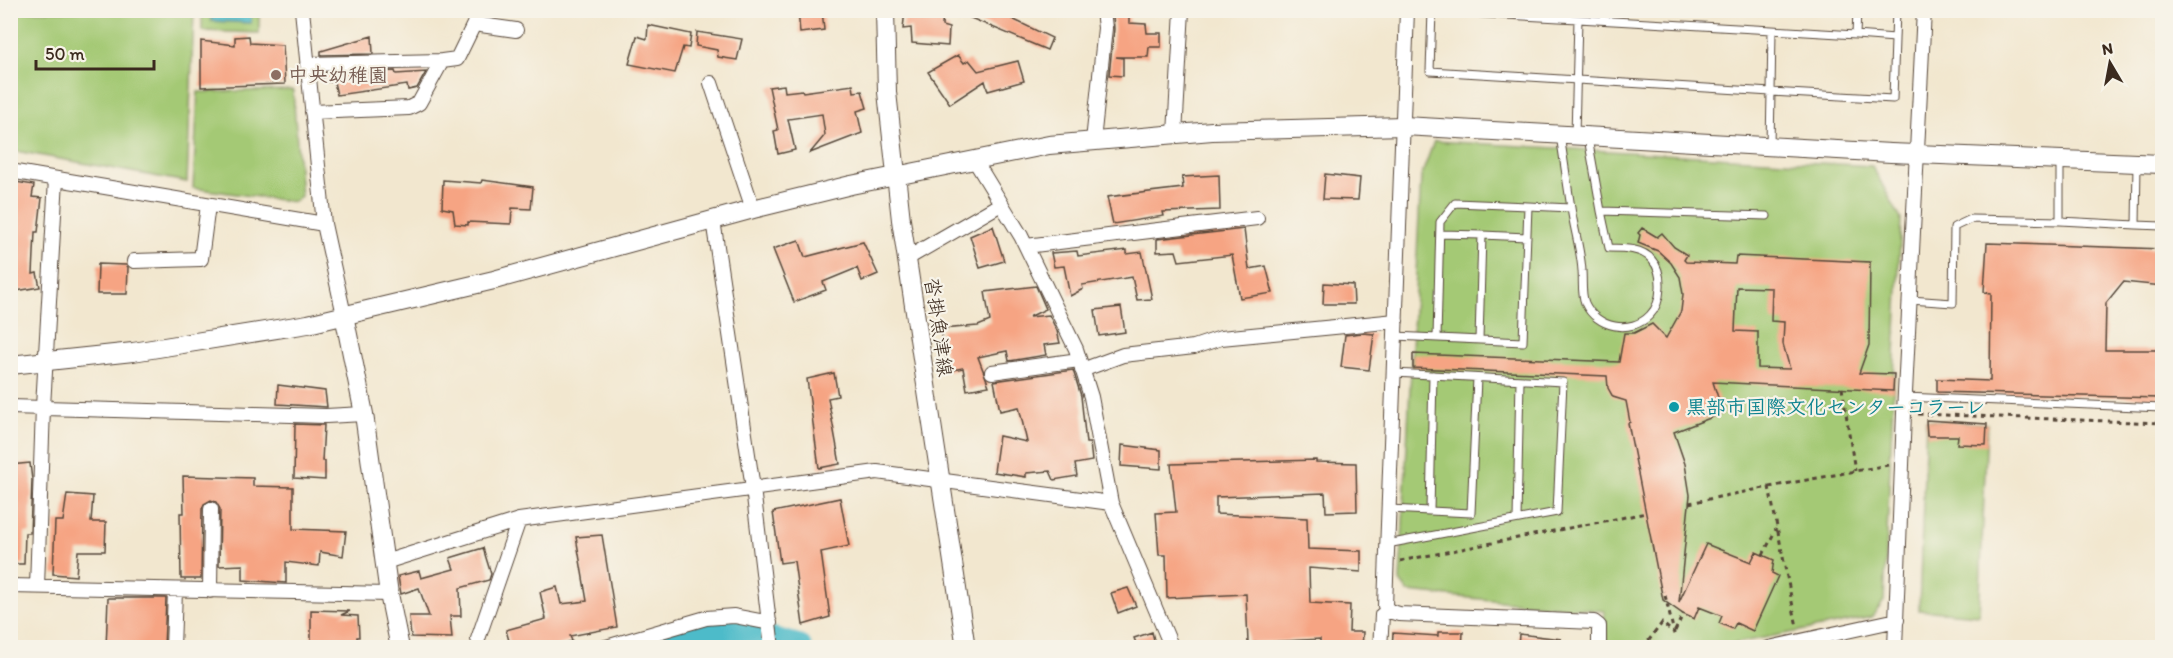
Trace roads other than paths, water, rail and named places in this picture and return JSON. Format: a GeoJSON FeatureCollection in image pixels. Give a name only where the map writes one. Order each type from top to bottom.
{"type":"FeatureCollection","features":[{"type":"Feature","properties":{"kind":"street"},"geometry":{"type":"LineString","coordinates":[[302,10],[324,224],[364,414],[389,594],[400,648]]}},
{"type":"Feature","properties":{"kind":"street","name":"沓掛魚津線"},"geometry":{"type":"LineString","coordinates":[[885,10],[887,92],[906,259],[966,648]]}},
{"type":"Feature","properties":{"kind":"street"},"geometry":{"type":"LineString","coordinates":[[1093,141],[1105,28],[1103,10]]}},
{"type":"Feature","properties":{"kind":"street"},"geometry":{"type":"LineString","coordinates":[[1175,134],[1182,10]]}},
{"type":"Feature","properties":{"kind":"street"},"geometry":{"type":"LineString","coordinates":[[1407,10],[1385,606],[1389,611],[1399,614],[1594,622],[1599,626],[1599,648]]}},
{"type":"Feature","properties":{"kind":"street"},"geometry":{"type":"LineString","coordinates":[[1896,648],[1904,413],[1924,10]]}},
{"type":"Feature","properties":{"kind":"street"},"geometry":{"type":"LineString","coordinates":[[307,64],[457,59],[474,24],[516,30]]}},
{"type":"Feature","properties":{"kind":"street"},"geometry":{"type":"LineString","coordinates":[[312,112],[409,108],[418,103],[442,61]]}},
{"type":"Feature","properties":{"kind":"street"},"geometry":{"type":"LineString","coordinates":[[711,83],[753,209]]}},
{"type":"Feature","properties":{"kind":"street"},"geometry":{"type":"LineString","coordinates":[[10,365],[225,338],[308,324],[494,280],[753,209],[897,175],[1049,145],[1212,130],[1404,126],[2163,164]]}},
{"type":"Feature","properties":{"kind":"street"},"geometry":{"type":"LineString","coordinates":[[974,159],[1026,246],[1081,365],[1091,397],[1111,503],[1172,648]]}},
{"type":"Feature","properties":{"kind":"street"},"geometry":{"type":"LineString","coordinates":[[10,171],[324,224]]}},
{"type":"Feature","properties":{"kind":"street"},"geometry":{"type":"LineString","coordinates":[[37,587],[56,180]]}},
{"type":"Feature","properties":{"kind":"street"},"geometry":{"type":"LineString","coordinates":[[906,259],[1001,204]]}},
{"type":"Feature","properties":{"kind":"street"},"geometry":{"type":"LineString","coordinates":[[134,261],[201,259],[208,206]]}},
{"type":"Feature","properties":{"kind":"street"},"geometry":{"type":"LineString","coordinates":[[1026,246],[1257,218]]}},
{"type":"Feature","properties":{"kind":"street"},"geometry":{"type":"LineString","coordinates":[[713,220],[753,488],[772,648]]}},
{"type":"Feature","properties":{"kind":"street"},"geometry":{"type":"LineString","coordinates":[[992,372],[1081,365],[1124,355],[1194,348],[1221,338],[1396,321]]}},
{"type":"Feature","properties":{"kind":"street"},"geometry":{"type":"LineString","coordinates":[[10,407],[326,416],[364,414]]}},
{"type":"Feature","properties":{"kind":"street"},"geometry":{"type":"LineString","coordinates":[[385,562],[519,520],[877,472],[1111,503]]}},
{"type":"Feature","properties":{"kind":"street"},"geometry":{"type":"LineString","coordinates":[[210,591],[211,509]]}},
{"type":"Feature","properties":{"kind":"street"},"geometry":{"type":"LineString","coordinates":[[478,639],[519,520]]}},
{"type":"Feature","properties":{"kind":"street"},"geometry":{"type":"LineString","coordinates":[[10,586],[389,594]]}},
{"type":"Feature","properties":{"kind":"street"},"geometry":{"type":"LineString","coordinates":[[173,648],[175,590]]}},
{"type":"Feature","properties":{"kind":"street"},"geometry":{"type":"LineString","coordinates":[[1380,648],[1382,615],[1389,611]]}},
{"type":"Feature","properties":{"kind":"street"},"geometry":{"type":"LineString","coordinates":[[603,648],[706,618],[734,616],[770,623]]}},
{"type":"Feature","properties":{"kind":"street"},"geometry":{"type":"LineString","coordinates":[[1769,648],[1896,620]]}},
{"type":"Feature","properties":{"kind":"lane"},"geometry":{"type":"LineString","coordinates":[[1856,35],[1857,10]]}},
{"type":"Feature","properties":{"kind":"lane"},"geometry":{"type":"LineString","coordinates":[[1895,38],[1431,11],[1430,71],[1893,99],[1896,10]]}},
{"type":"Feature","properties":{"kind":"lane"},"geometry":{"type":"LineString","coordinates":[[1574,135],[1601,211],[1609,248],[1637,251],[1652,259],[1659,276],[1660,291],[1657,305],[1650,316],[1638,323],[1622,327],[1606,325],[1595,318],[1585,303],[1581,284],[1582,272],[1571,208],[1578,19]]}},
{"type":"Feature","properties":{"kind":"lane"},"geometry":{"type":"LineString","coordinates":[[1770,146],[1772,30]]}},
{"type":"Feature","properties":{"kind":"lane"},"geometry":{"type":"LineString","coordinates":[[2060,160],[2060,220]]}},
{"type":"Feature","properties":{"kind":"lane"},"geometry":{"type":"LineString","coordinates":[[2136,225],[2137,163]]}},
{"type":"Feature","properties":{"kind":"lane"},"geometry":{"type":"LineString","coordinates":[[1437,338],[1440,222],[1455,203],[1571,208]]}},
{"type":"Feature","properties":{"kind":"lane"},"geometry":{"type":"LineString","coordinates":[[1395,336],[1523,342],[1528,206]]}},
{"type":"Feature","properties":{"kind":"lane"},"geometry":{"type":"LineString","coordinates":[[1601,211],[1767,216]]}},
{"type":"Feature","properties":{"kind":"lane"},"geometry":{"type":"LineString","coordinates":[[1910,300],[1953,303],[1954,227],[1971,219],[2060,220],[2163,226]]}},
{"type":"Feature","properties":{"kind":"lane"},"geometry":{"type":"LineString","coordinates":[[1440,234],[1527,237]]}},
{"type":"Feature","properties":{"kind":"lane"},"geometry":{"type":"LineString","coordinates":[[1479,340],[1482,235]]}},
{"type":"Feature","properties":{"kind":"lane"},"geometry":{"type":"LineString","coordinates":[[1387,544],[1557,512],[1563,382],[1394,373]]}},
{"type":"Feature","properties":{"kind":"lane"},"geometry":{"type":"LineString","coordinates":[[1430,511],[1432,375]]}},
{"type":"Feature","properties":{"kind":"lane"},"geometry":{"type":"LineString","coordinates":[[1471,528],[1477,378]]}},
{"type":"Feature","properties":{"kind":"lane"},"geometry":{"type":"LineString","coordinates":[[1517,519],[1520,380]]}},
{"type":"Feature","properties":{"kind":"lane"},"geometry":{"type":"LineString","coordinates":[[1905,397],[2163,408]]}},
{"type":"Feature","properties":{"kind":"lane"},"geometry":{"type":"LineString","coordinates":[[1389,509],[1471,513]]}},
{"type":"Feature","properties":{"kind":"water"},"geometry":{"type":"Polygon","coordinates":[[[211,11],[251,11],[251,23],[211,21],[211,11]]]}},
{"type":"Feature","properties":{"kind":"waterway"},"geometry":{"type":"LineString","coordinates":[[654,648],[708,632],[744,633],[798,648]]}},
{"type":"Feature","properties":{"kind":"place","name":"中央幼稚園"},"geometry":{"type":"Point","coordinates":[276,75]}},
{"type":"Feature","properties":{"kind":"place","name":"黒部市国際文化センターコラーレ"},"geometry":{"type":"Point","coordinates":[1674,407]}}]}
